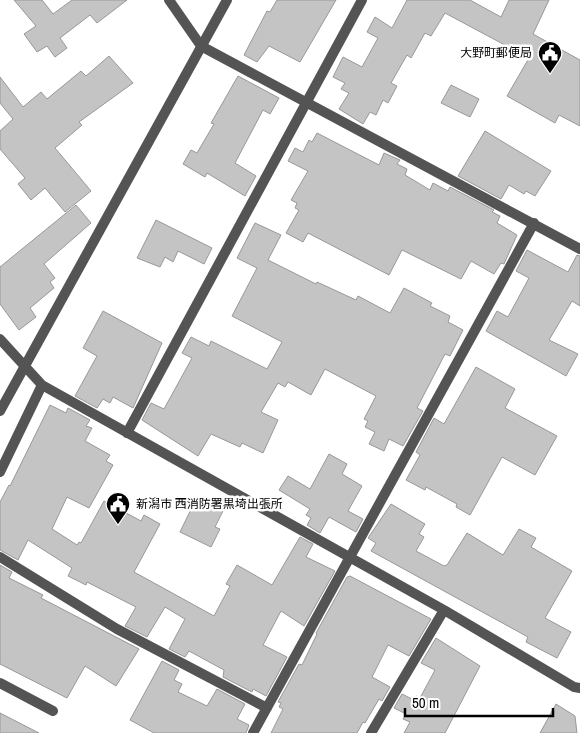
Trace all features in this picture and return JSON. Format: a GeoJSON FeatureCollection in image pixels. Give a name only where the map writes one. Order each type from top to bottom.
{"type":"FeatureCollection","features":[{"type":"Feature","properties":{"kind":"street"},"geometry":{"type":"LineString","coordinates":[[169,0],[201,46],[580,249]]}},
{"type":"Feature","properties":{"kind":"street"},"geometry":{"type":"LineString","coordinates":[[0,411],[23,366],[227,0]]}},
{"type":"Feature","properties":{"kind":"street"},"geometry":{"type":"LineString","coordinates":[[127,433],[362,0]]}},
{"type":"Feature","properties":{"kind":"street"},"geometry":{"type":"LineString","coordinates":[[253,733],[534,223]]}},
{"type":"Feature","properties":{"kind":"street"},"geometry":{"type":"LineString","coordinates":[[0,338],[23,366],[42,385],[348,558],[444,610],[574,687],[580,688]]}},
{"type":"Feature","properties":{"kind":"street"},"geometry":{"type":"LineString","coordinates":[[0,472],[42,385]]}},
{"type":"Feature","properties":{"kind":"street"},"geometry":{"type":"LineString","coordinates":[[0,557],[117,629],[267,708]]}},
{"type":"Feature","properties":{"kind":"street"},"geometry":{"type":"LineString","coordinates":[[371,733],[444,610]]}},
{"type":"Feature","properties":{"kind":"street"},"geometry":{"type":"LineString","coordinates":[[0,683],[53,711]]}},
{"type":"Feature","properties":{"kind":"building"},"geometry":{"type":"Polygon","coordinates":[[[14,0],[42,0],[53,14],[72,0],[127,0],[97,23],[90,15],[60,38],[67,48],[55,57],[47,46],[37,52],[24,34],[36,26],[14,0]]]}},
{"type":"Feature","properties":{"kind":"building"},"geometry":{"type":"Polygon","coordinates":[[[277,0],[336,0],[300,62],[269,46],[257,62],[244,55],[267,11],[270,12],[277,0]]]}},
{"type":"Feature","properties":{"kind":"building"},"geometry":{"type":"Polygon","coordinates":[[[407,0],[470,0],[501,17],[509,0],[549,0],[533,34],[580,60],[580,126],[559,115],[555,123],[507,96],[529,58],[445,13],[431,36],[425,33],[411,58],[407,55],[391,83],[397,86],[388,103],[383,100],[376,115],[370,112],[363,124],[339,109],[349,93],[341,89],[345,83],[333,77],[343,57],[362,67],[378,38],[367,32],[375,17],[392,28],[407,0]]]}},
{"type":"Feature","properties":{"kind":"building"},"geometry":{"type":"Polygon","coordinates":[[[109,56],[133,83],[79,122],[82,125],[55,148],[91,191],[65,212],[45,188],[31,200],[18,184],[25,178],[0,149],[0,131],[13,119],[0,103],[0,77],[23,107],[41,92],[47,99],[81,71],[86,76],[109,56]]]}},
{"type":"Feature","properties":{"kind":"building"},"geometry":{"type":"Polygon","coordinates":[[[238,76],[279,98],[270,114],[263,110],[235,163],[256,176],[245,196],[207,173],[205,177],[183,164],[191,150],[197,153],[214,124],[211,123],[238,76]]]}},
{"type":"Feature","properties":{"kind":"building"},"geometry":{"type":"Polygon","coordinates":[[[451,85],[479,99],[470,117],[441,103],[451,85]]]}},
{"type":"Feature","properties":{"kind":"building"},"geometry":{"type":"Polygon","coordinates":[[[485,131],[551,171],[535,196],[526,191],[524,194],[509,185],[501,199],[458,176],[485,131]]]}},
{"type":"Feature","properties":{"kind":"building"},"geometry":{"type":"Polygon","coordinates":[[[317,133],[379,165],[384,153],[400,160],[397,164],[407,169],[405,175],[430,190],[433,183],[448,191],[450,187],[494,210],[492,212],[500,216],[497,223],[517,235],[504,264],[501,263],[494,274],[471,261],[461,279],[402,250],[389,275],[308,233],[303,242],[286,233],[299,210],[295,208],[297,203],[291,200],[308,171],[288,161],[295,148],[303,152],[309,140],[312,142],[317,133]]]}},
{"type":"Feature","properties":{"kind":"building"},"geometry":{"type":"Polygon","coordinates":[[[76,205],[91,223],[44,264],[55,278],[50,282],[54,288],[30,308],[36,317],[19,330],[0,304],[0,267],[76,205]]]}},
{"type":"Feature","properties":{"kind":"building"},"geometry":{"type":"Polygon","coordinates":[[[156,220],[212,248],[204,264],[178,251],[173,262],[165,257],[160,267],[137,258],[156,220]]]}},
{"type":"Feature","properties":{"kind":"building"},"geometry":{"type":"Polygon","coordinates":[[[255,223],[281,235],[268,260],[316,284],[317,282],[356,300],[358,296],[390,313],[404,288],[432,303],[430,306],[450,316],[448,322],[463,330],[450,356],[445,354],[417,408],[423,411],[403,446],[389,439],[384,451],[369,444],[375,432],[365,427],[368,421],[364,419],[376,396],[325,369],[311,395],[288,382],[285,387],[278,383],[261,412],[278,420],[263,453],[242,443],[240,447],[211,434],[198,456],[142,420],[151,403],[164,409],[192,358],[182,353],[191,337],[209,346],[211,341],[267,369],[282,342],[232,316],[257,268],[237,258],[255,223]]]}},
{"type":"Feature","properties":{"kind":"building"},"geometry":{"type":"Polygon","coordinates":[[[527,250],[568,272],[577,255],[580,256],[580,306],[572,301],[549,340],[578,354],[566,376],[486,331],[497,311],[508,317],[529,278],[516,271],[527,250]]]}},
{"type":"Feature","properties":{"kind":"building"},"geometry":{"type":"Polygon","coordinates":[[[103,311],[162,343],[133,408],[113,397],[110,403],[103,399],[97,408],[75,396],[97,356],[83,348],[103,311]]]}},
{"type":"Feature","properties":{"kind":"building"},"geometry":{"type":"Polygon","coordinates":[[[476,367],[515,389],[505,408],[557,436],[535,475],[502,457],[470,515],[456,507],[457,504],[426,487],[425,490],[406,480],[420,455],[416,452],[434,418],[444,424],[476,367]]]}},
{"type":"Feature","properties":{"kind":"building"},"geometry":{"type":"Polygon","coordinates":[[[50,405],[66,413],[68,408],[90,420],[86,426],[92,428],[85,441],[110,455],[106,461],[113,465],[89,508],[67,497],[52,529],[77,545],[79,542],[81,543],[104,501],[141,521],[144,515],[160,524],[134,572],[214,616],[230,586],[226,584],[237,565],[272,585],[300,537],[313,544],[306,557],[335,571],[304,626],[281,611],[263,645],[287,657],[266,696],[253,689],[252,692],[223,677],[224,670],[189,651],[185,657],[169,649],[185,619],[165,607],[147,637],[125,626],[136,607],[87,582],[86,585],[68,576],[72,568],[28,540],[18,560],[0,550],[0,502],[10,486],[50,405]]]}},
{"type":"Feature","properties":{"kind":"building"},"geometry":{"type":"Polygon","coordinates":[[[329,454],[347,464],[342,474],[362,486],[348,511],[363,519],[356,532],[329,517],[320,533],[307,525],[311,518],[306,515],[310,509],[279,490],[288,476],[310,489],[329,454]]]}},
{"type":"Feature","properties":{"kind":"building"},"geometry":{"type":"Polygon","coordinates":[[[203,499],[224,509],[215,527],[220,529],[211,547],[180,532],[195,501],[201,504],[203,499]]]}},
{"type":"Feature","properties":{"kind":"building"},"geometry":{"type":"Polygon","coordinates":[[[391,504],[425,524],[419,534],[424,537],[416,551],[444,566],[447,565],[467,533],[503,555],[519,529],[536,538],[531,547],[572,571],[545,618],[571,632],[557,658],[526,642],[528,637],[371,551],[376,543],[368,538],[391,504]]]}},
{"type":"Feature","properties":{"kind":"building"},"geometry":{"type":"Polygon","coordinates":[[[0,565],[12,572],[9,578],[43,595],[41,598],[139,649],[116,686],[85,666],[67,698],[0,664],[0,565]]]}},
{"type":"Feature","properties":{"kind":"building"},"geometry":{"type":"Polygon","coordinates":[[[350,576],[431,619],[409,656],[388,645],[372,677],[390,687],[382,701],[379,699],[357,733],[271,733],[283,709],[279,707],[281,703],[278,702],[299,664],[302,665],[316,633],[347,577],[350,576]]]}},
{"type":"Feature","properties":{"kind":"building"},"geometry":{"type":"Polygon","coordinates":[[[436,638],[480,666],[445,733],[404,733],[410,722],[403,719],[406,714],[394,708],[402,694],[414,700],[416,696],[420,698],[435,670],[421,663],[436,638]]]}},
{"type":"Feature","properties":{"kind":"building"},"geometry":{"type":"Polygon","coordinates":[[[162,661],[179,670],[174,680],[182,684],[178,692],[207,706],[217,689],[245,704],[237,719],[249,725],[246,733],[154,733],[130,720],[162,661]]]}},
{"type":"Feature","properties":{"kind":"building"},"geometry":{"type":"Polygon","coordinates":[[[556,704],[575,716],[577,733],[540,733],[556,704]]]}},
{"type":"Feature","properties":{"kind":"building"},"geometry":{"type":"Polygon","coordinates":[[[0,713],[39,733],[0,733],[0,713]]]}},
{"type":"Feature","properties":{"kind":"place","name":"大野町郵便局"},"geometry":{"type":"Point","coordinates":[550,74]}},
{"type":"Feature","properties":{"kind":"place","name":"新潟市 西消防署黒埼出張所"},"geometry":{"type":"Point","coordinates":[118,525]}}]}
